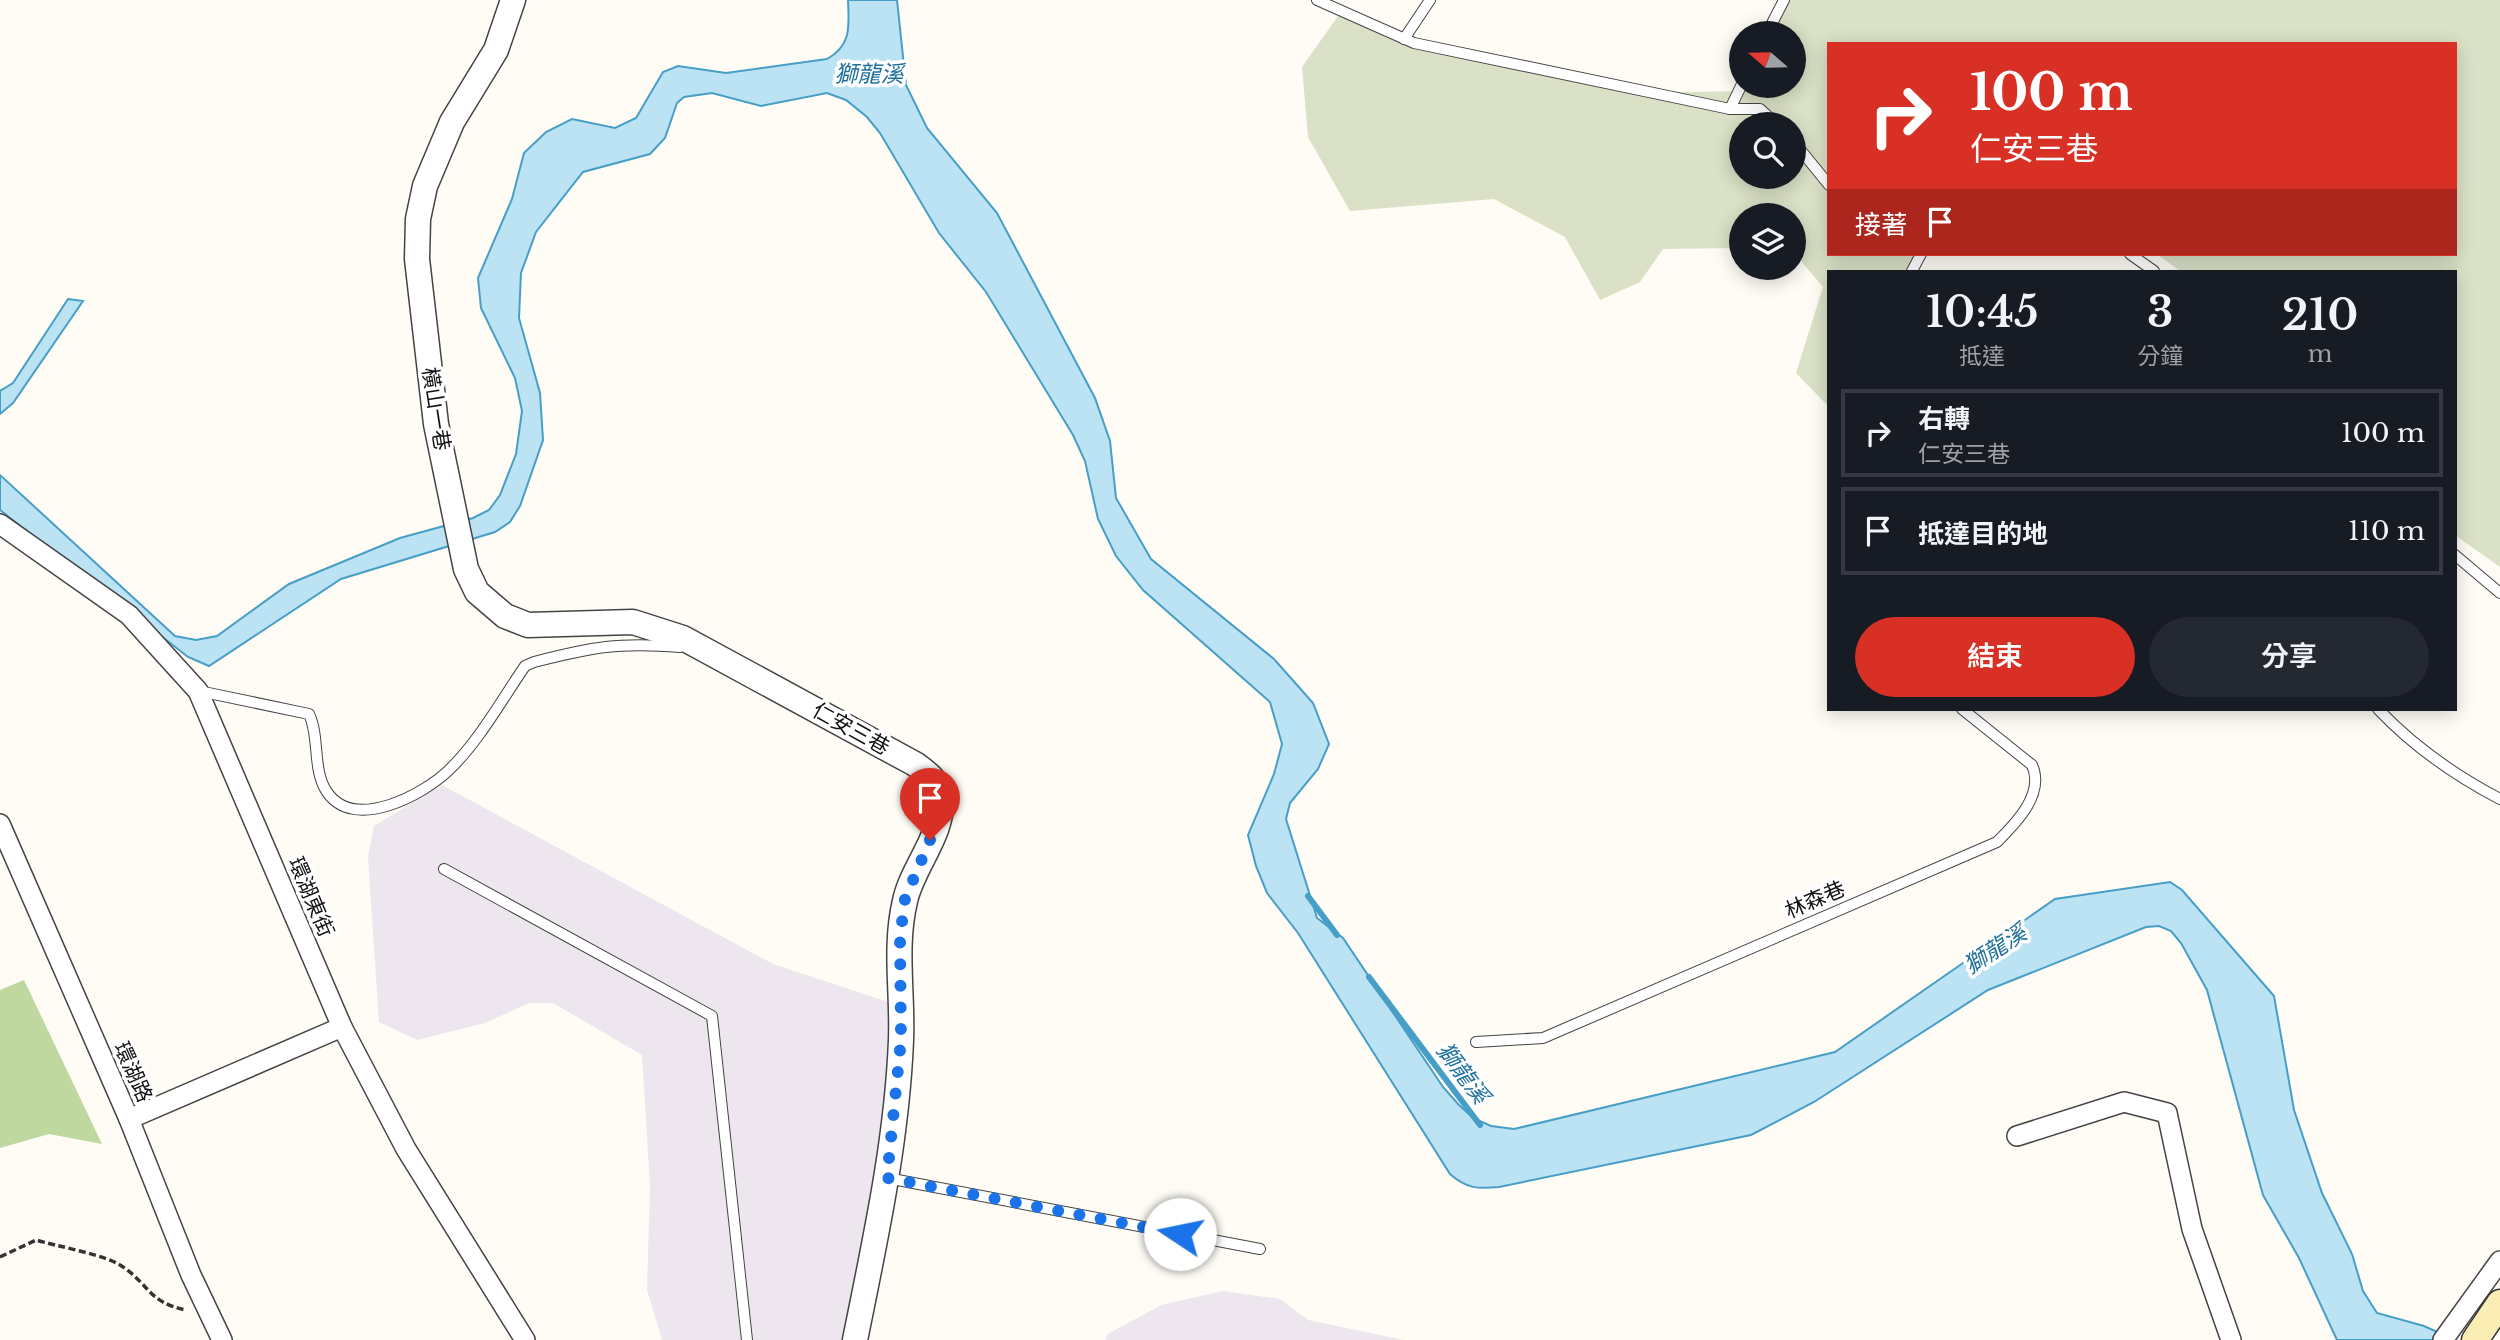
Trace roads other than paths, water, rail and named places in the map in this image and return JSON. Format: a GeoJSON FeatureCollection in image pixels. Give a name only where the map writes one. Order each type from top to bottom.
{"type":"FeatureCollection","features":[{"type":"Feature","properties":{"kind":"main road"},"geometry":{"type":"LineString","coordinates":[[2475,1340],[2488,1296]]}},
{"type":"Feature","properties":{"kind":"street","name":"橫山一巷"},"geometry":{"type":"LineString","coordinates":[[513,0],[496,50],[476,78],[441,148],[425,186],[418,219],[417,259],[436,424],[466,569],[477,592],[505,616],[528,625],[633,622],[683,638],[705,650]]}},
{"type":"Feature","properties":{"kind":"street","name":"環湖東街"},"geometry":{"type":"LineString","coordinates":[[0,524],[129,615],[198,691],[342,1027],[406,1149],[525,1340]]}},
{"type":"Feature","properties":{"kind":"street","name":"仁安三巷"},"geometry":{"type":"LineString","coordinates":[[705,650],[915,764],[931,775],[941,795],[938,820],[905,899],[900,937],[901,1040],[887,1178],[855,1340]]}},
{"type":"Feature","properties":{"kind":"street","name":"環湖路"},"geometry":{"type":"LineString","coordinates":[[0,824],[222,1340]]}},
{"type":"Feature","properties":{"kind":"street"},"geometry":{"type":"LineString","coordinates":[[129,1119],[342,1027]]}},
{"type":"Feature","properties":{"kind":"street"},"geometry":{"type":"LineString","coordinates":[[2017,1136],[2124,1102],[2167,1113],[2192,1229],[2231,1340]]}},
{"type":"Feature","properties":{"kind":"street"},"geometry":{"type":"LineString","coordinates":[[2443,1340],[2488,1296],[2500,1261]]}},
{"type":"Feature","properties":{"kind":"lane"},"geometry":{"type":"LineString","coordinates":[[1317,0],[1404,39],[1730,109],[1760,109],[1763,112]]}},
{"type":"Feature","properties":{"kind":"lane"},"geometry":{"type":"LineString","coordinates":[[1404,39],[1430,0]]}},
{"type":"Feature","properties":{"kind":"lane"},"geometry":{"type":"LineString","coordinates":[[1773,21],[1784,0]]}},
{"type":"Feature","properties":{"kind":"lane"},"geometry":{"type":"LineString","coordinates":[[1730,109],[1735,98]]}},
{"type":"Feature","properties":{"kind":"lane"},"geometry":{"type":"LineString","coordinates":[[1806,157],[1827,183]]}},
{"type":"Feature","properties":{"kind":"lane"},"geometry":{"type":"LineString","coordinates":[[2133,256],[2153,270]]}},
{"type":"Feature","properties":{"kind":"lane"},"geometry":{"type":"LineString","coordinates":[[2457,557],[2500,593]]}},
{"type":"Feature","properties":{"kind":"lane"},"geometry":{"type":"LineString","coordinates":[[198,691],[309,714],[326,791],[347,807],[362,810],[379,808],[422,790],[449,770],[477,737],[525,666],[596,646],[631,643],[705,650]]}},
{"type":"Feature","properties":{"kind":"lane","name":"林森巷"},"geometry":{"type":"LineString","coordinates":[[1476,1042],[1543,1038],[1997,842],[2016,822],[2033,794],[2037,776],[2032,765],[1964,711]]}},
{"type":"Feature","properties":{"kind":"lane"},"geometry":{"type":"LineString","coordinates":[[2380,711],[2419,748],[2464,780],[2500,799]]}},
{"type":"Feature","properties":{"kind":"lane"},"geometry":{"type":"LineString","coordinates":[[444,869],[712,1016],[747,1340]]}},
{"type":"Feature","properties":{"kind":"lane"},"geometry":{"type":"LineString","coordinates":[[887,1178],[1260,1249]]}},
{"type":"Feature","properties":{"kind":"water","name":"獅龍溪"},"geometry":{"type":"Polygon","coordinates":[[[848,0],[897,0],[906,85],[927,128],[997,213],[1095,398],[1110,441],[1116,498],[1151,559],[1274,659],[1313,703],[1329,744],[1318,769],[1290,803],[1286,819],[1317,918],[1343,938],[1443,1087],[1473,1118],[1491,1126],[1514,1129],[1835,1052],[2055,899],[2170,882],[2182,890],[2274,996],[2294,1110],[2322,1193],[2352,1254],[2363,1291],[2377,1313],[2424,1326],[2455,1340],[2337,1340],[2299,1258],[2263,1195],[2207,990],[2181,943],[2171,931],[2159,926],[2146,927],[1988,990],[1814,1102],[1751,1135],[1499,1187],[1473,1187],[1456,1179],[1450,1174],[1298,933],[1267,893],[1256,866],[1248,835],[1274,774],[1282,744],[1270,702],[1143,590],[1116,556],[1098,519],[1085,461],[1073,435],[986,292],[939,233],[880,133],[867,117],[846,100],[827,93],[761,106],[712,93],[684,97],[677,103],[665,138],[650,154],[583,172],[536,232],[521,273],[519,318],[540,393],[543,440],[520,506],[510,522],[495,532],[341,579],[209,666],[188,657],[0,510],[0,475],[175,636],[196,640],[217,636],[289,584],[400,538],[473,518],[489,510],[500,495],[516,454],[522,411],[515,378],[481,308],[478,278],[512,199],[524,153],[546,132],[572,119],[615,128],[636,118],[663,72],[678,66],[726,73],[827,59],[841,48],[845,41],[848,0]]]}},
{"type":"Feature","properties":{"kind":"water"},"geometry":{"type":"Polygon","coordinates":[[[68,299],[83,301],[13,403],[0,414],[0,391],[13,383],[68,299]]]}},
{"type":"Feature","properties":{"kind":"waterway","name":"獅龍溪"},"geometry":{"type":"LineString","coordinates":[[1308,896],[1337,935]]}},
{"type":"Feature","properties":{"kind":"waterway","name":"獅龍溪"},"geometry":{"type":"LineString","coordinates":[[1369,977],[1480,1125]]}}]}
